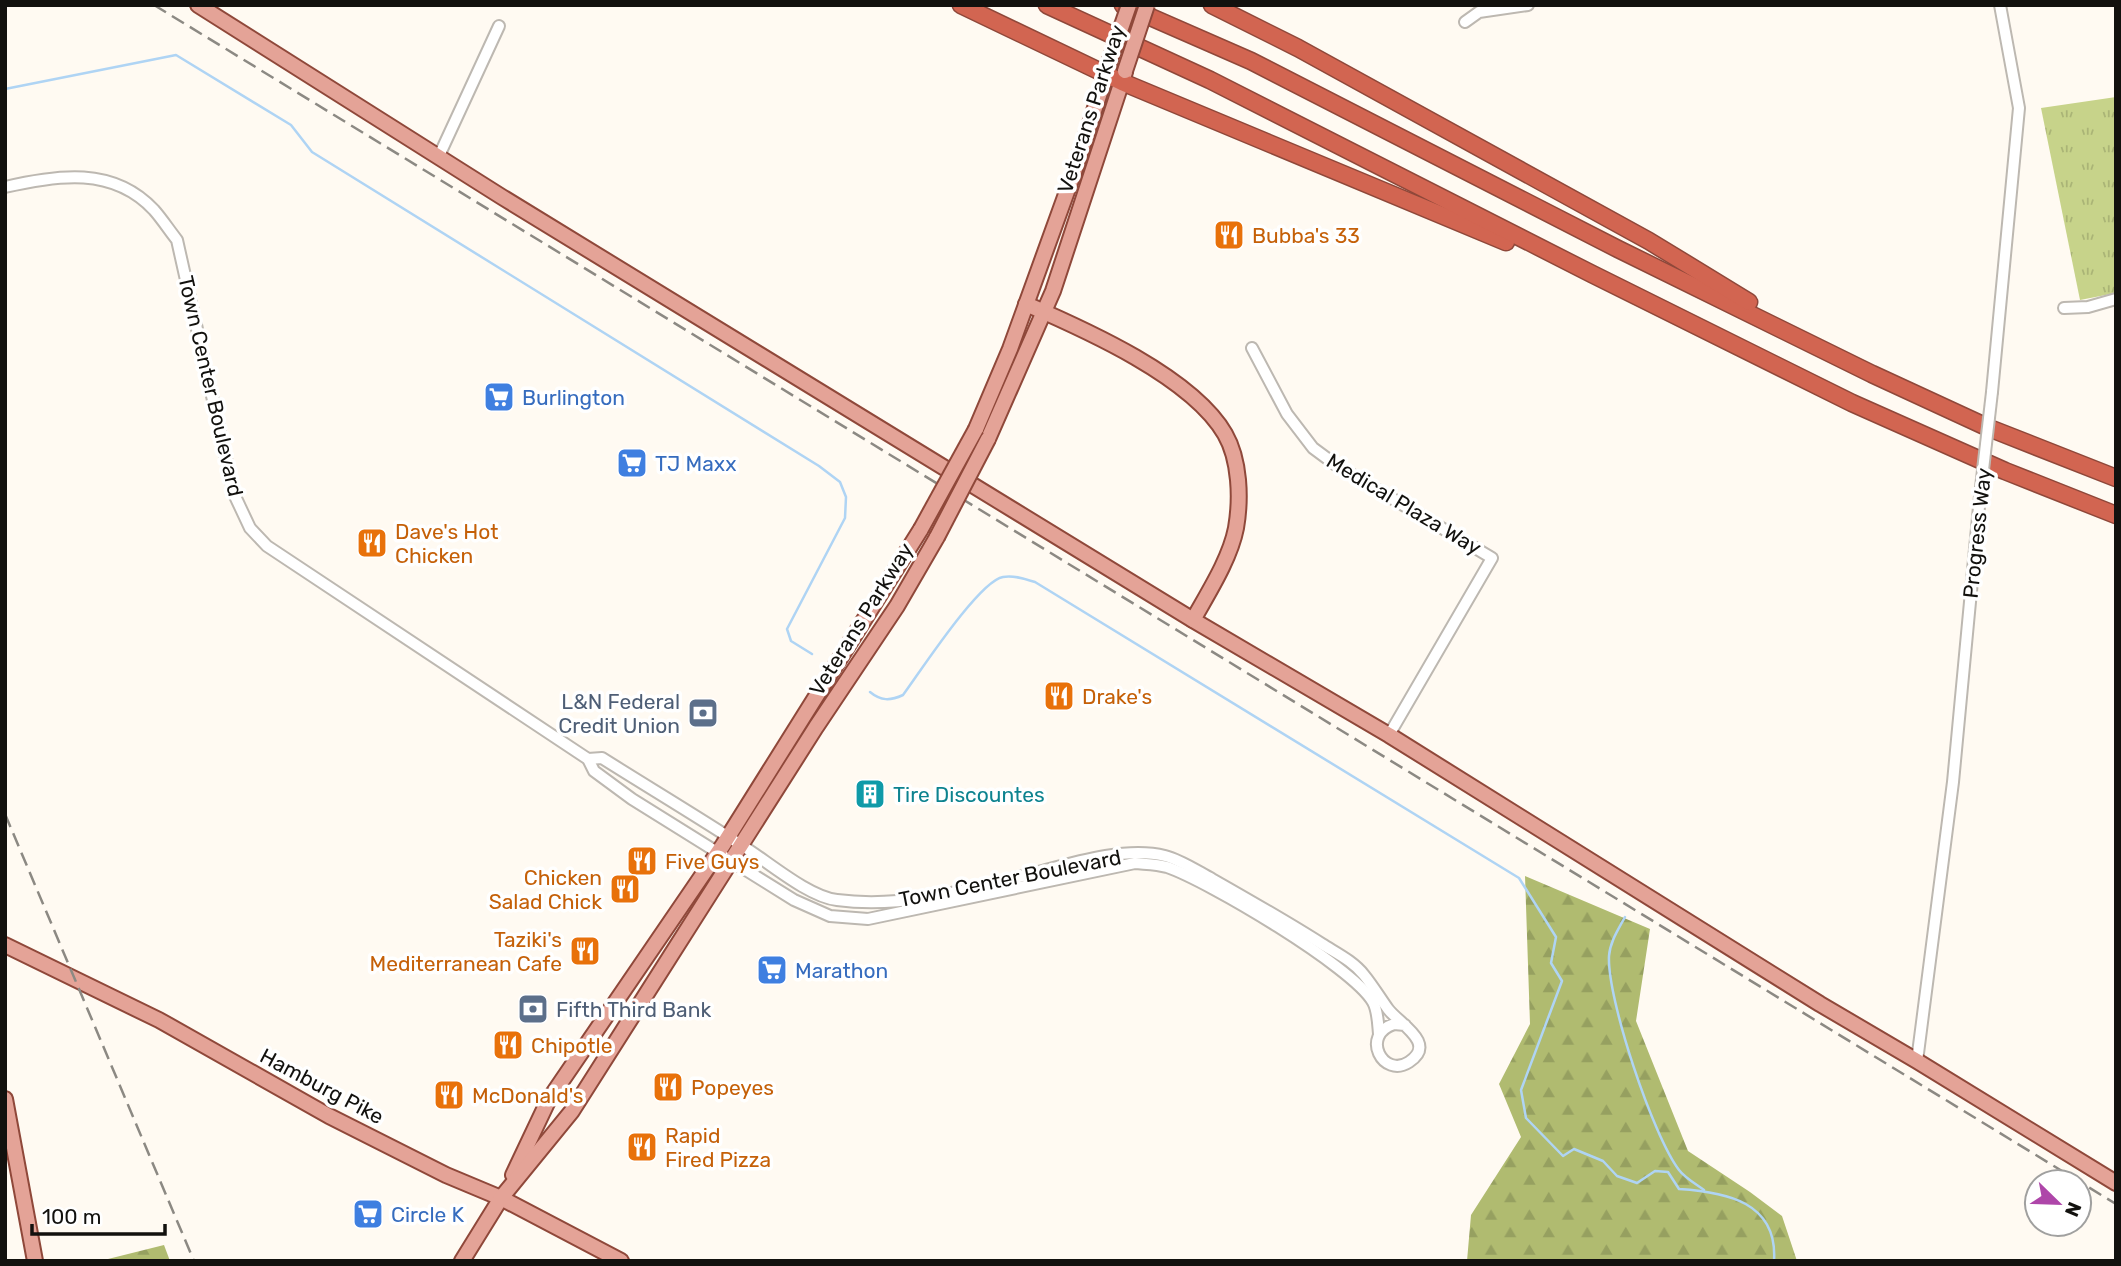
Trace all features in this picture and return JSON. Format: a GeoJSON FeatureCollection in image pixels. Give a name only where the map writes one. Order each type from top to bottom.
{"type":"FeatureCollection","features":[{"type":"Feature","properties":{"kind":"highway"},"geometry":{"type":"LineString","coordinates":[[961,5],[1644,300]]}},
{"type":"Feature","properties":{"kind":"highway"},"geometry":{"type":"LineString","coordinates":[[1123,5],[1251,61],[1618,249],[1840,358],[1989,428],[2116,478]]}},
{"type":"Feature","properties":{"kind":"highway"},"geometry":{"type":"LineString","coordinates":[[1130,5],[1166,24]]}},
{"type":"Feature","properties":{"kind":"highway"},"geometry":{"type":"LineString","coordinates":[[1212,5],[1310,55],[1649,241],[1840,358]]}},
{"type":"Feature","properties":{"kind":"highway"},"geometry":{"type":"LineString","coordinates":[[1049,6],[1210,80],[1644,300],[1873,412],[2004,471],[2116,514]]}},
{"type":"Feature","properties":{"kind":"main road"},"geometry":{"type":"LineString","coordinates":[[198,5],[438,158],[1193,620],[1389,735],[1808,997],[2116,1183]]}},
{"type":"Feature","properties":{"kind":"main road","name":"Veterans Parkway"},"geometry":{"type":"LineString","coordinates":[[501,1198],[572,1111],[731,861],[735,841],[921,529],[976,429],[995,388],[1026,304],[1130,5]]}},
{"type":"Feature","properties":{"kind":"main road","name":"Veterans Parkway"},"geometry":{"type":"LineString","coordinates":[[462,1261],[501,1198],[548,1101],[719,852],[735,841],[897,606],[937,537],[988,439],[1044,312],[1070,244],[1147,5]]}},
{"type":"Feature","properties":{"kind":"main road"},"geometry":{"type":"LineString","coordinates":[[1026,304],[1071,323],[1194,395],[1226,435],[1238,471],[1236,530],[1220,569],[1193,620]]}},
{"type":"Feature","properties":{"kind":"main road","name":"Hamburg Pike"},"geometry":{"type":"LineString","coordinates":[[5,945],[159,1020],[330,1116],[446,1175],[501,1198],[621,1261]]}},
{"type":"Feature","properties":{"kind":"main road"},"geometry":{"type":"LineString","coordinates":[[5,1099],[10,1154],[34,1261]]}},
{"type":"Feature","properties":{"kind":"street"},"geometry":{"type":"LineString","coordinates":[[1465,22],[1479,12],[1528,5]]}},
{"type":"Feature","properties":{"kind":"street","name":"Progress Way"},"geometry":{"type":"LineString","coordinates":[[1917,1061],[1953,782],[2019,108],[2000,5]]}},
{"type":"Feature","properties":{"kind":"street"},"geometry":{"type":"LineString","coordinates":[[438,158],[499,26]]}},
{"type":"Feature","properties":{"kind":"street","name":"Town Center Boulevard"},"geometry":{"type":"LineString","coordinates":[[5,187],[47,177],[91,177],[122,186],[153,208],[177,240],[234,494],[250,528],[267,545],[588,759],[594,771],[632,799],[794,900],[830,916],[868,919],[1135,863],[1164,866],[1196,880],[1287,934],[1350,976],[1374,1003],[1379,1034]]}},
{"type":"Feature","properties":{"kind":"street"},"geometry":{"type":"LineString","coordinates":[[2064,308],[2088,307],[2116,299]]}},
{"type":"Feature","properties":{"kind":"street","name":"Medical Plaza Way"},"geometry":{"type":"LineString","coordinates":[[1252,348],[1287,414],[1313,448],[1336,465],[1492,558],[1389,735]]}},
{"type":"Feature","properties":{"kind":"street","name":"Town Center Boulevard"},"geometry":{"type":"LineString","coordinates":[[588,759],[602,758],[800,884],[833,900],[903,902],[1086,859],[1140,853],[1164,855],[1273,913],[1357,967],[1389,1011],[1405,1025]]}},
{"type":"Feature","properties":{"kind":"street"},"geometry":{"type":"LineString","coordinates":[[1394,1024],[1405,1025],[1415,1034],[1418,1047],[1412,1059],[1401,1066],[1387,1063],[1378,1054],[1379,1034],[1394,1024]]}},
{"type":"Feature","properties":{"kind":"green space"},"geometry":{"type":"Polygon","coordinates":[[[2116,97],[2116,293],[2080,300],[2041,108],[2116,97]]]}},
{"type":"Feature","properties":{"kind":"green space"},"geometry":{"type":"Polygon","coordinates":[[[1525,876],[1650,929],[1636,1021],[1688,1151],[1782,1216],[1797,1261],[1467,1261],[1471,1215],[1521,1137],[1499,1084],[1530,1024],[1525,876]]]}},
{"type":"Feature","properties":{"kind":"green space"},"geometry":{"type":"Polygon","coordinates":[[[164,1245],[170,1261],[100,1261],[164,1245]]]}},
{"type":"Feature","properties":{"kind":"waterway"},"geometry":{"type":"LineString","coordinates":[[5,89],[176,55],[291,125],[312,152],[819,466],[840,482],[846,497],[845,518],[787,629],[791,641],[812,654]]}},
{"type":"Feature","properties":{"kind":"waterway"},"geometry":{"type":"LineString","coordinates":[[870,692],[886,699],[903,695],[965,610],[993,582],[1003,577],[1035,582],[1519,878],[1556,937],[1551,963],[1562,981],[1521,1090],[1526,1118],[1563,1156],[1574,1149],[1603,1161],[1617,1176],[1637,1183],[1655,1171],[1668,1172],[1679,1189],[1714,1193],[1746,1204],[1758,1213],[1767,1225],[1773,1241],[1774,1261]]}},
{"type":"Feature","properties":{"kind":"waterway"},"geometry":{"type":"LineString","coordinates":[[1625,917],[1609,956],[1610,976],[1623,1034],[1645,1099],[1668,1153],[1681,1173],[1704,1190]]}},
{"type":"Feature","properties":{"kind":"railway"},"geometry":{"type":"LineString","coordinates":[[154,5],[2116,1204]]}},
{"type":"Feature","properties":{"kind":"railway"},"geometry":{"type":"LineString","coordinates":[[5,814],[194,1261]]}},
{"type":"Feature","properties":{"kind":"place","name":"Bubba's 33"},"geometry":{"type":"Point","coordinates":[1229,235]}},
{"type":"Feature","properties":{"kind":"place","name":"Burlington"},"geometry":{"type":"Point","coordinates":[499,397]}},
{"type":"Feature","properties":{"kind":"place","name":"TJ Maxx"},"geometry":{"type":"Point","coordinates":[632,463]}},
{"type":"Feature","properties":{"kind":"place","name":"Dave's Hot Chicken"},"geometry":{"type":"Point","coordinates":[372,543]}},
{"type":"Feature","properties":{"kind":"place","name":"Drake's"},"geometry":{"type":"Point","coordinates":[1059,696]}},
{"type":"Feature","properties":{"kind":"place","name":"L&N Federal Credit Union"},"geometry":{"type":"Point","coordinates":[703,713]}},
{"type":"Feature","properties":{"kind":"place","name":"Tire Discountes"},"geometry":{"type":"Point","coordinates":[870,794]}},
{"type":"Feature","properties":{"kind":"place","name":"Five Guys"},"geometry":{"type":"Point","coordinates":[642,861]}},
{"type":"Feature","properties":{"kind":"place","name":"Chicken Salad Chick"},"geometry":{"type":"Point","coordinates":[625,889]}},
{"type":"Feature","properties":{"kind":"place","name":"Taziki's Mediterranean Cafe"},"geometry":{"type":"Point","coordinates":[585,951]}},
{"type":"Feature","properties":{"kind":"place","name":"Marathon"},"geometry":{"type":"Point","coordinates":[772,970]}},
{"type":"Feature","properties":{"kind":"place","name":"Fifth Third Bank"},"geometry":{"type":"Point","coordinates":[533,1009]}},
{"type":"Feature","properties":{"kind":"place","name":"Chipotle"},"geometry":{"type":"Point","coordinates":[508,1045]}},
{"type":"Feature","properties":{"kind":"place","name":"Popeyes"},"geometry":{"type":"Point","coordinates":[668,1087]}},
{"type":"Feature","properties":{"kind":"place","name":"McDonald's"},"geometry":{"type":"Point","coordinates":[449,1095]}},
{"type":"Feature","properties":{"kind":"place","name":"Rapid Fired Pizza"},"geometry":{"type":"Point","coordinates":[642,1147]}},
{"type":"Feature","properties":{"kind":"place","name":"Circle K"},"geometry":{"type":"Point","coordinates":[368,1214]}}]}
